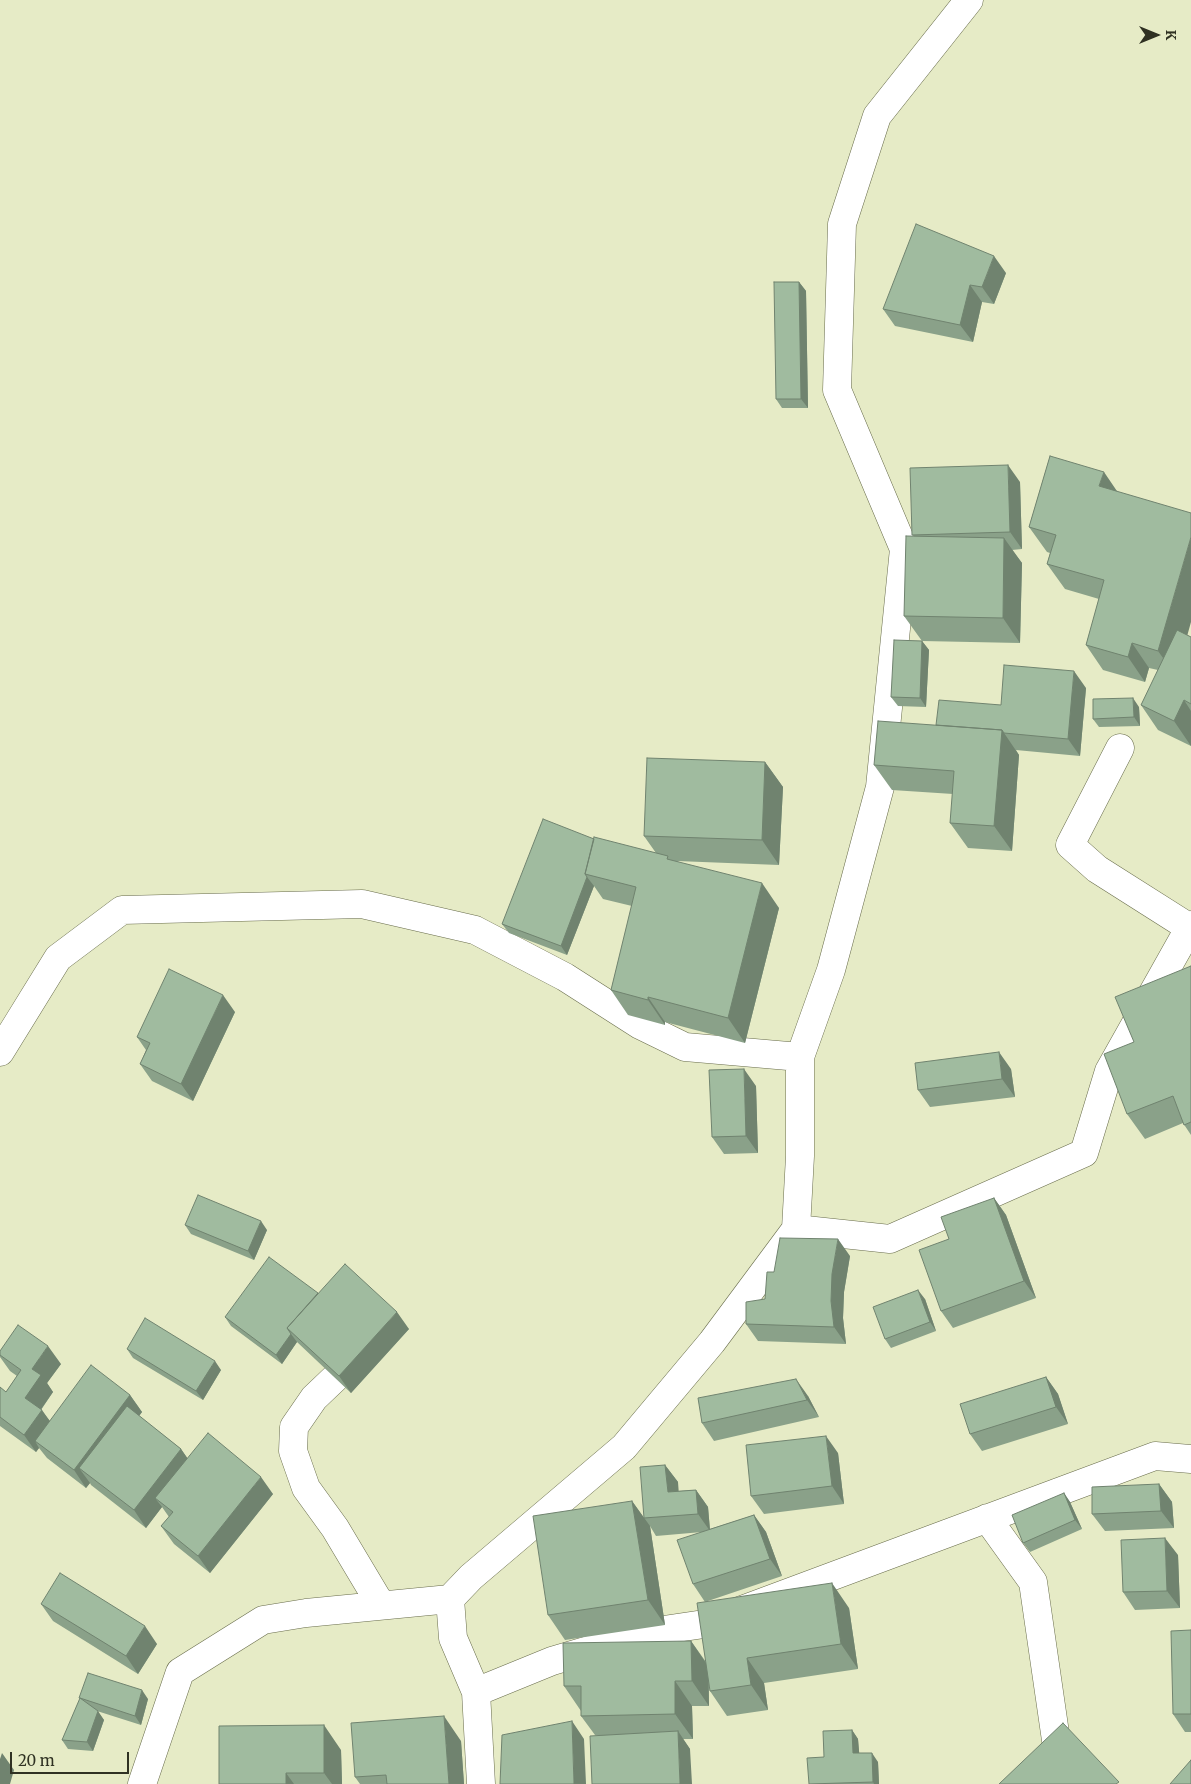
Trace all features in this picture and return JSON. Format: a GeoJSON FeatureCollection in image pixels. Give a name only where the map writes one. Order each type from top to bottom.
{"type":"FeatureCollection","features":[{"type":"Feature","properties":{"kind":"street"},"geometry":{"type":"LineString","coordinates":[[142,1784],[180,1672],[263,1620],[306,1613],[450,1599],[471,1577],[624,1447],[712,1342],[796,1229],[800,1156],[800,1057],[831,970],[880,787],[904,550],[836,390],[842,224],[877,116],[969,0]]}},
{"type":"Feature","properties":{"kind":"street"},"geometry":{"type":"LineString","coordinates":[[796,1229],[890,1239],[1084,1153],[1109,1071],[1190,926],[1097,869],[1070,845],[1120,748]]}},
{"type":"Feature","properties":{"kind":"street"},"geometry":{"type":"LineString","coordinates":[[0,1052],[58,958],[122,910],[362,904],[474,930],[565,977],[640,1025],[685,1046],[800,1057]]}},
{"type":"Feature","properties":{"kind":"street"},"geometry":{"type":"LineString","coordinates":[[335,1378],[314,1398],[294,1427],[292,1451],[306,1488],[334,1528],[380,1605]]}},
{"type":"Feature","properties":{"kind":"street"},"geometry":{"type":"LineString","coordinates":[[476,1692],[552,1661],[650,1632],[704,1624],[1155,1456],[1191,1459]]}},
{"type":"Feature","properties":{"kind":"street"},"geometry":{"type":"LineString","coordinates":[[987,1518],[1033,1582],[1057,1747]]}},
{"type":"Feature","properties":{"kind":"street"},"geometry":{"type":"LineString","coordinates":[[450,1599],[454,1638],[476,1692],[481,1784]]}},
{"type":"Feature","properties":{"kind":"building"},"geometry":{"type":"Polygon","coordinates":[[[916,224],[994,256],[982,287],[970,285],[960,325],[883,309],[916,224]]]}},
{"type":"Feature","properties":{"kind":"building"},"geometry":{"type":"Polygon","coordinates":[[[774,282],[799,282],[801,399],[776,399],[774,282]]]}},
{"type":"Feature","properties":{"kind":"building"},"geometry":{"type":"Polygon","coordinates":[[[1050,456],[1104,472],[1099,486],[1191,513],[1191,537],[1158,651],[1132,643],[1128,657],[1086,645],[1104,580],[1047,564],[1056,535],[1029,527],[1050,456]]]}},
{"type":"Feature","properties":{"kind":"building"},"geometry":{"type":"Polygon","coordinates":[[[1008,465],[1010,532],[912,535],[910,468],[1008,465]]]}},
{"type":"Feature","properties":{"kind":"building"},"geometry":{"type":"Polygon","coordinates":[[[906,536],[1004,538],[1003,618],[904,616],[906,536]]]}},
{"type":"Feature","properties":{"kind":"building"},"geometry":{"type":"Polygon","coordinates":[[[1177,630],[1191,637],[1191,704],[1184,700],[1174,721],[1141,705],[1177,630]]]}},
{"type":"Feature","properties":{"kind":"building"},"geometry":{"type":"Polygon","coordinates":[[[894,640],[922,641],[920,698],[891,697],[894,640]]]}},
{"type":"Feature","properties":{"kind":"building"},"geometry":{"type":"Polygon","coordinates":[[[1004,665],[1074,671],[1068,739],[1004,733],[1002,730],[936,725],[939,700],[1001,705],[1004,665]]]}},
{"type":"Feature","properties":{"kind":"building"},"geometry":{"type":"Polygon","coordinates":[[[1133,698],[1134,717],[1093,719],[1093,699],[1133,698]]]}},
{"type":"Feature","properties":{"kind":"building"},"geometry":{"type":"Polygon","coordinates":[[[878,721],[1002,730],[994,826],[950,823],[954,771],[874,765],[878,721]]]}},
{"type":"Feature","properties":{"kind":"building"},"geometry":{"type":"Polygon","coordinates":[[[647,758],[765,762],[762,840],[644,836],[647,758]]]}},
{"type":"Feature","properties":{"kind":"building"},"geometry":{"type":"Polygon","coordinates":[[[543,819],[594,839],[585,874],[587,877],[561,946],[502,924],[543,819]]]}},
{"type":"Feature","properties":{"kind":"building"},"geometry":{"type":"Polygon","coordinates":[[[594,837],[668,856],[667,859],[762,883],[728,1018],[648,997],[648,1000],[611,990],[636,887],[585,874],[594,837]]]}},
{"type":"Feature","properties":{"kind":"building"},"geometry":{"type":"Polygon","coordinates":[[[1191,966],[1191,1122],[1184,1125],[1173,1096],[1127,1114],[1104,1054],[1134,1042],[1115,997],[1191,966]]]}},
{"type":"Feature","properties":{"kind":"building"},"geometry":{"type":"Polygon","coordinates":[[[169,969],[223,995],[181,1084],[140,1064],[150,1043],[137,1037],[169,969]]]}},
{"type":"Feature","properties":{"kind":"building"},"geometry":{"type":"Polygon","coordinates":[[[999,1052],[1002,1079],[918,1090],[915,1063],[999,1052]]]}},
{"type":"Feature","properties":{"kind":"building"},"geometry":{"type":"Polygon","coordinates":[[[744,1069],[746,1136],[712,1137],[709,1070],[744,1069]]]}},
{"type":"Feature","properties":{"kind":"building"},"geometry":{"type":"Polygon","coordinates":[[[198,1195],[261,1221],[248,1251],[185,1225],[198,1195]]]}},
{"type":"Feature","properties":{"kind":"building"},"geometry":{"type":"Polygon","coordinates":[[[994,1198],[1024,1281],[941,1311],[919,1250],[949,1239],[941,1217],[994,1198]]]}},
{"type":"Feature","properties":{"kind":"building"},"geometry":{"type":"Polygon","coordinates":[[[780,1238],[838,1239],[832,1274],[831,1301],[834,1327],[746,1324],[746,1302],[765,1299],[767,1272],[774,1272],[780,1238]]]}},
{"type":"Feature","properties":{"kind":"building"},"geometry":{"type":"Polygon","coordinates":[[[269,1257],[318,1293],[287,1328],[291,1334],[276,1355],[225,1317],[269,1257]]]}},
{"type":"Feature","properties":{"kind":"building"},"geometry":{"type":"Polygon","coordinates":[[[345,1264],[397,1312],[339,1376],[287,1328],[345,1264]]]}},
{"type":"Feature","properties":{"kind":"building"},"geometry":{"type":"Polygon","coordinates":[[[918,1290],[930,1322],[885,1339],[873,1307],[918,1290]]]}},
{"type":"Feature","properties":{"kind":"building"},"geometry":{"type":"Polygon","coordinates":[[[145,1318],[215,1361],[196,1391],[127,1349],[145,1318]]]}},
{"type":"Feature","properties":{"kind":"building"},"geometry":{"type":"Polygon","coordinates":[[[18,1325],[48,1346],[32,1369],[41,1375],[25,1398],[42,1410],[24,1435],[0,1417],[0,1387],[6,1392],[21,1370],[0,1355],[0,1351],[18,1325]]]}},
{"type":"Feature","properties":{"kind":"building"},"geometry":{"type":"Polygon","coordinates":[[[91,1365],[130,1395],[74,1470],[35,1441],[91,1365]]]}},
{"type":"Feature","properties":{"kind":"building"},"geometry":{"type":"Polygon","coordinates":[[[1046,1377],[1056,1407],[970,1434],[960,1404],[1046,1377]]]}},
{"type":"Feature","properties":{"kind":"building"},"geometry":{"type":"Polygon","coordinates":[[[796,1379],[807,1400],[702,1423],[698,1398],[796,1379]]]}},
{"type":"Feature","properties":{"kind":"building"},"geometry":{"type":"Polygon","coordinates":[[[127,1406],[181,1449],[134,1510],[79,1468],[127,1406]]]}},
{"type":"Feature","properties":{"kind":"building"},"geometry":{"type":"Polygon","coordinates":[[[208,1433],[261,1477],[198,1556],[161,1526],[173,1512],[155,1498],[208,1433]]]}},
{"type":"Feature","properties":{"kind":"building"},"geometry":{"type":"Polygon","coordinates":[[[826,1436],[832,1486],[751,1496],[746,1445],[826,1436]]]}},
{"type":"Feature","properties":{"kind":"building"},"geometry":{"type":"Polygon","coordinates":[[[665,1465],[668,1492],[696,1490],[698,1514],[644,1518],[640,1467],[665,1465]]]}},
{"type":"Feature","properties":{"kind":"building"},"geometry":{"type":"Polygon","coordinates":[[[1159,1484],[1161,1511],[1092,1514],[1092,1487],[1159,1484]]]}},
{"type":"Feature","properties":{"kind":"building"},"geometry":{"type":"Polygon","coordinates":[[[1064,1493],[1075,1520],[1023,1543],[1012,1515],[1064,1493]]]}},
{"type":"Feature","properties":{"kind":"building"},"geometry":{"type":"Polygon","coordinates":[[[632,1501],[648,1600],[548,1615],[533,1516],[632,1501]]]}},
{"type":"Feature","properties":{"kind":"building"},"geometry":{"type":"Polygon","coordinates":[[[754,1515],[770,1559],[693,1584],[677,1540],[754,1515]]]}},
{"type":"Feature","properties":{"kind":"building"},"geometry":{"type":"Polygon","coordinates":[[[1165,1538],[1167,1591],[1123,1592],[1121,1540],[1165,1538]]]}},
{"type":"Feature","properties":{"kind":"building"},"geometry":{"type":"Polygon","coordinates":[[[60,1573],[145,1626],[126,1656],[41,1604],[60,1573]]]}},
{"type":"Feature","properties":{"kind":"building"},"geometry":{"type":"Polygon","coordinates":[[[832,1583],[841,1644],[747,1658],[751,1685],[710,1691],[697,1603],[832,1583]]]}},
{"type":"Feature","properties":{"kind":"building"},"geometry":{"type":"Polygon","coordinates":[[[1191,1630],[1191,1714],[1173,1714],[1171,1631],[1191,1630]]]}},
{"type":"Feature","properties":{"kind":"building"},"geometry":{"type":"Polygon","coordinates":[[[691,1641],[692,1681],[675,1681],[675,1714],[581,1716],[581,1686],[564,1686],[563,1643],[691,1641]]]}},
{"type":"Feature","properties":{"kind":"building"},"geometry":{"type":"Polygon","coordinates":[[[88,1673],[142,1690],[135,1716],[79,1698],[88,1673]]]}},
{"type":"Feature","properties":{"kind":"building"},"geometry":{"type":"Polygon","coordinates":[[[80,1698],[98,1711],[87,1742],[62,1740],[80,1698]]]}},
{"type":"Feature","properties":{"kind":"building"},"geometry":{"type":"Polygon","coordinates":[[[444,1716],[449,1784],[387,1784],[386,1775],[355,1777],[351,1723],[444,1716]]]}},
{"type":"Feature","properties":{"kind":"building"},"geometry":{"type":"Polygon","coordinates":[[[572,1721],[574,1784],[500,1784],[502,1735],[572,1721]]]}},
{"type":"Feature","properties":{"kind":"building"},"geometry":{"type":"Polygon","coordinates":[[[1063,1723],[1119,1782],[1116,1784],[999,1784],[1063,1723]]]}},
{"type":"Feature","properties":{"kind":"building"},"geometry":{"type":"Polygon","coordinates":[[[324,1725],[324,1773],[286,1773],[286,1784],[219,1784],[219,1726],[324,1725]]]}},
{"type":"Feature","properties":{"kind":"building"},"geometry":{"type":"Polygon","coordinates":[[[852,1730],[853,1753],[872,1753],[873,1782],[809,1784],[807,1758],[824,1757],[823,1731],[852,1730]]]}},
{"type":"Feature","properties":{"kind":"building"},"geometry":{"type":"Polygon","coordinates":[[[678,1731],[680,1784],[592,1784],[590,1736],[678,1731]]]}},
{"type":"Feature","properties":{"kind":"building"},"geometry":{"type":"Polygon","coordinates":[[[1191,1760],[1191,1784],[1170,1784],[1191,1760]]]}}]}
